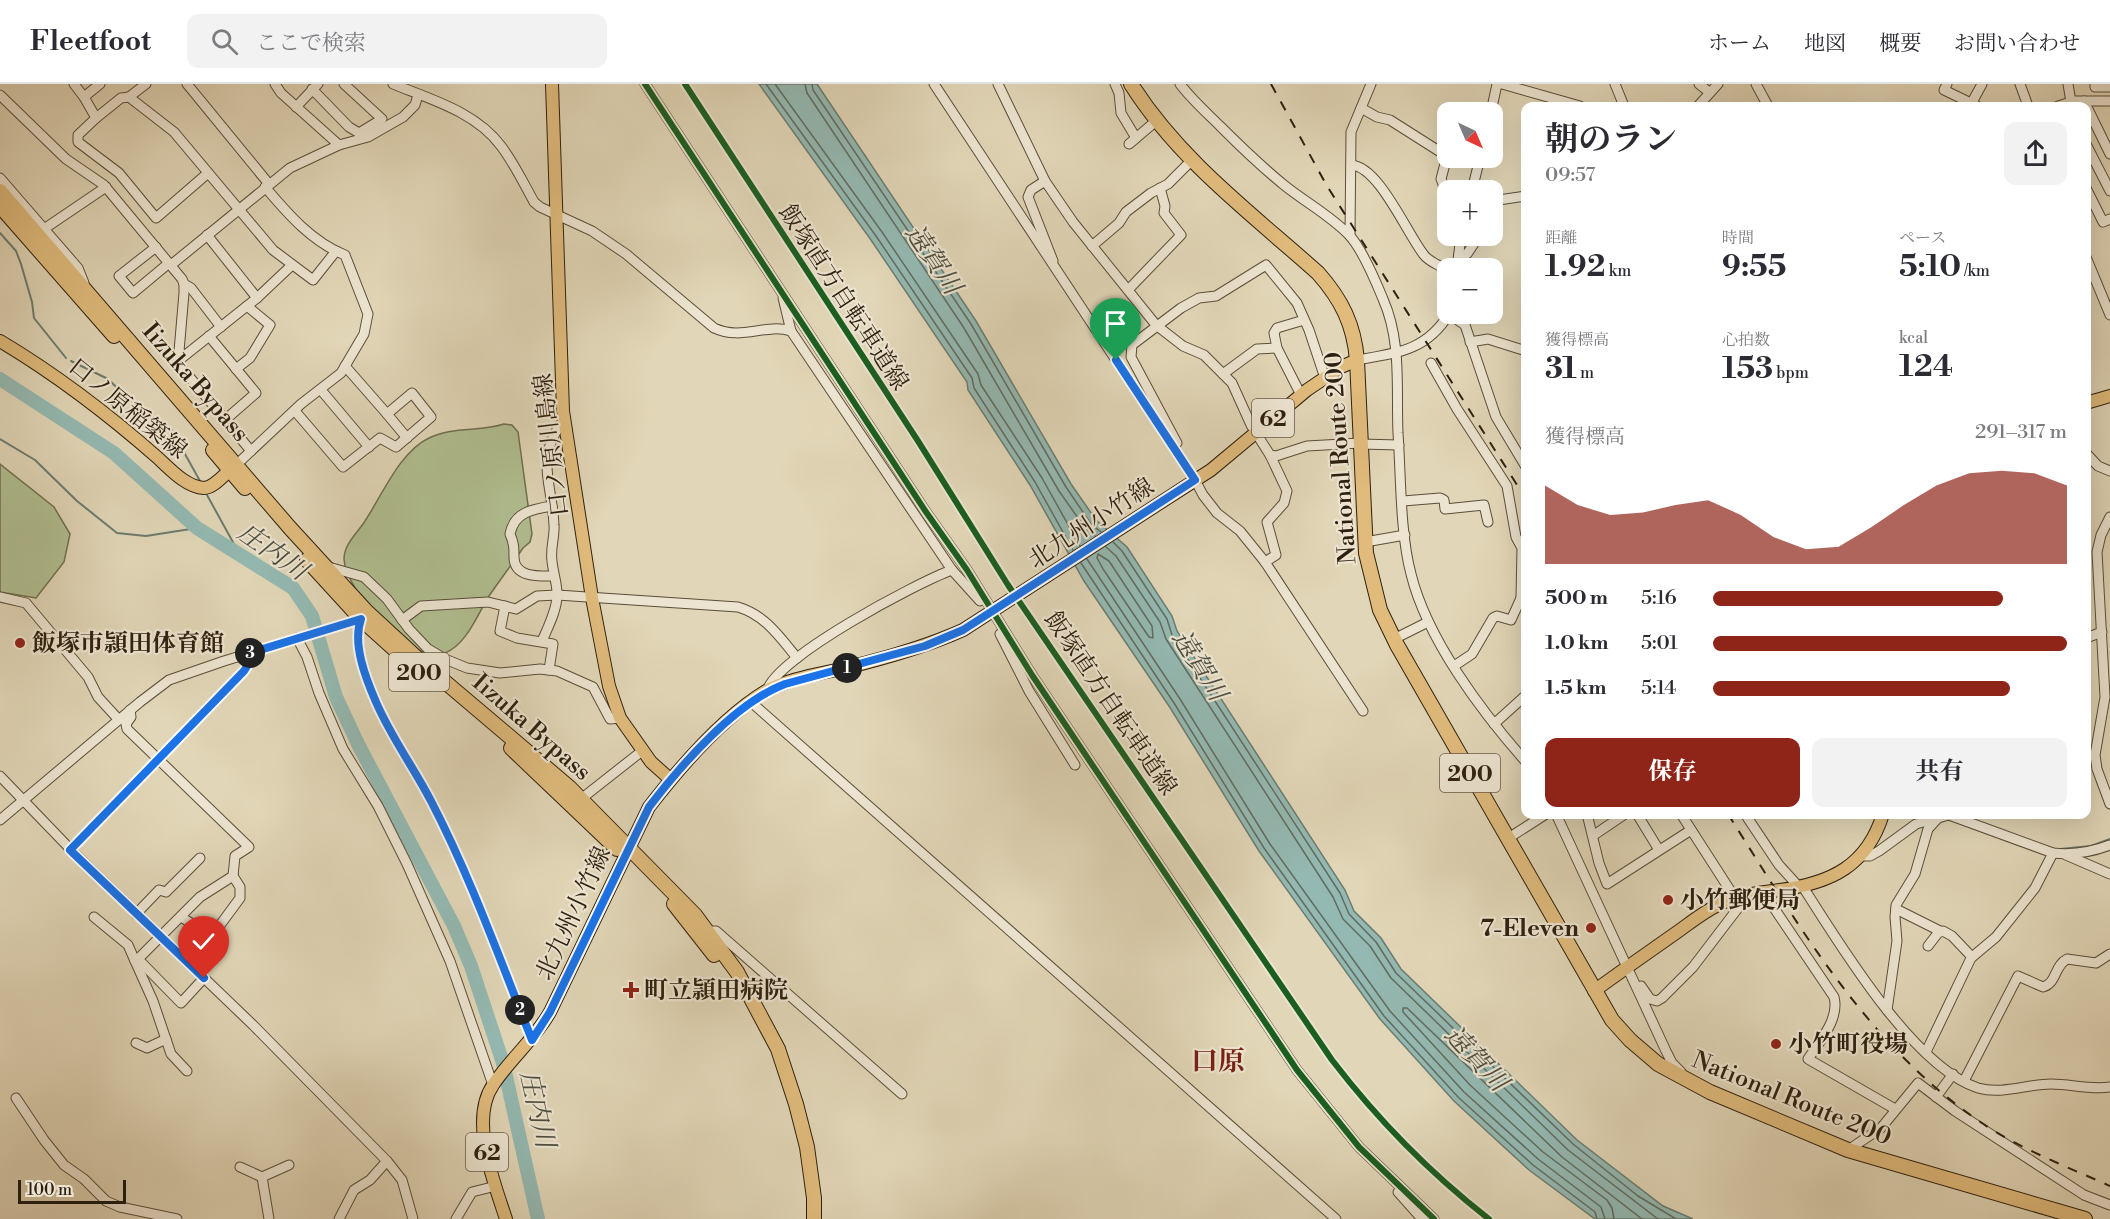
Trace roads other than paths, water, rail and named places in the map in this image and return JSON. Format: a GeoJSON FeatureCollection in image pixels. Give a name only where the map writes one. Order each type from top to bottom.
{"type":"FeatureCollection","features":[{"type":"Feature","properties":{"kind":"highway","name":"National Route 200"},"geometry":{"type":"LineString","coordinates":[[1131,84],[1156,122],[1191,161],[1318,273],[1333,290],[1348,315],[1355,339],[1357,360],[1365,542],[1371,579],[1380,610],[1394,639],[1507,839],[1612,1020],[1630,1040],[1658,1064],[1694,1084],[1848,1150],[2085,1219]]}},
{"type":"Feature","properties":{"kind":"highway","name":"Iizuka Bypass"},"geometry":{"type":"LineString","coordinates":[[0,191],[41,231],[88,292],[233,467],[325,566],[364,616],[580,798],[626,851],[671,889],[708,932],[737,972],[778,1049],[807,1147],[814,1198],[814,1219]]}},
{"type":"Feature","properties":{"kind":"highway","name":"200"},"geometry":{"type":"LineString","coordinates":[[0,206],[396,652],[513,750],[626,851],[696,932],[728,973],[751,1014],[787,1098],[805,1185],[806,1219]]}},
{"type":"Feature","properties":{"kind":"main road","name":"口ノ原川島線"},"geometry":{"type":"LineString","coordinates":[[552,84],[564,419],[592,598],[609,686],[620,718],[642,751],[670,779]]}},
{"type":"Feature","properties":{"kind":"main road","name":"口ノ原稲築線"},"geometry":{"type":"LineString","coordinates":[[0,341],[41,365],[87,397],[179,477],[203,488],[210,486],[233,467]]}},
{"type":"Feature","properties":{"kind":"main road","name":"北九州小竹線"},"geometry":{"type":"LineString","coordinates":[[506,1219],[484,1137],[486,1098],[493,1085],[530,1043],[550,1012],[626,851],[649,807],[670,779],[718,731],[767,690],[806,677],[925,646],[995,614],[1224,460],[1301,395],[1348,363],[1357,360]]}},
{"type":"Feature","properties":{"kind":"main road"},"geometry":{"type":"LineString","coordinates":[[2091,402],[2110,396]]}},
{"type":"Feature","properties":{"kind":"main road"},"geometry":{"type":"LineString","coordinates":[[1594,991],[1711,908],[1735,898],[1760,892],[1801,887],[1836,875],[1862,856],[1876,836],[1881,819]]}},
{"type":"Feature","properties":{"kind":"street"},"geometry":{"type":"LineString","coordinates":[[79,91],[88,84]]}},
{"type":"Feature","properties":{"kind":"street"},"geometry":{"type":"LineString","coordinates":[[79,91],[100,84]]}},
{"type":"Feature","properties":{"kind":"street"},"geometry":{"type":"LineString","coordinates":[[146,84],[129,97],[121,98],[96,118],[78,135],[78,142],[119,173],[156,219],[208,173]]}},
{"type":"Feature","properties":{"kind":"street"},"geometry":{"type":"LineString","coordinates":[[187,84],[292,219],[341,253],[368,314],[364,334],[345,366],[332,381],[233,467]]}},
{"type":"Feature","properties":{"kind":"street"},"geometry":{"type":"LineString","coordinates":[[275,84],[281,93],[339,145]]}},
{"type":"Feature","properties":{"kind":"street"},"geometry":{"type":"LineString","coordinates":[[344,84],[385,122]]}},
{"type":"Feature","properties":{"kind":"street"},"geometry":{"type":"LineString","coordinates":[[393,84],[447,106],[483,129],[500,144],[534,202],[557,216],[592,231],[626,254],[714,328],[726,334],[779,329],[791,331]]}},
{"type":"Feature","properties":{"kind":"street"},"geometry":{"type":"LineString","coordinates":[[645,84],[1297,1070],[1336,1121],[1389,1178],[1434,1219]]}},
{"type":"Feature","properties":{"kind":"street"},"geometry":{"type":"LineString","coordinates":[[934,84],[1203,495],[1216,513],[1240,531],[1265,562],[1363,711]]}},
{"type":"Feature","properties":{"kind":"street"},"geometry":{"type":"LineString","coordinates":[[998,84],[1045,181],[1092,246],[1156,325],[1183,346],[1204,355],[1235,388],[1244,412],[1270,455],[1287,491],[1284,503],[1266,522],[1276,555],[1265,562]]}},
{"type":"Feature","properties":{"kind":"street"},"geometry":{"type":"LineString","coordinates":[[1115,84],[1119,93],[1120,112],[1133,141],[1156,122]]}},
{"type":"Feature","properties":{"kind":"street"},"geometry":{"type":"LineString","coordinates":[[1350,236],[1351,132],[1371,84]]}},
{"type":"Feature","properties":{"kind":"street"},"geometry":{"type":"LineString","coordinates":[[1493,102],[1497,84]]}},
{"type":"Feature","properties":{"kind":"street"},"geometry":{"type":"LineString","coordinates":[[1502,84],[1556,102]]}},
{"type":"Feature","properties":{"kind":"street"},"geometry":{"type":"LineString","coordinates":[[1616,84],[1623,102]]}},
{"type":"Feature","properties":{"kind":"street"},"geometry":{"type":"LineString","coordinates":[[1699,84],[1710,92]]}},
{"type":"Feature","properties":{"kind":"street"},"geometry":{"type":"LineString","coordinates":[[1701,102],[1718,84]]}},
{"type":"Feature","properties":{"kind":"street"},"geometry":{"type":"LineString","coordinates":[[1756,84],[1766,102]]}},
{"type":"Feature","properties":{"kind":"street"},"geometry":{"type":"LineString","coordinates":[[1947,84],[1944,90],[1966,102]]}},
{"type":"Feature","properties":{"kind":"street"},"geometry":{"type":"LineString","coordinates":[[1975,102],[1982,84]]}},
{"type":"Feature","properties":{"kind":"street"},"geometry":{"type":"LineString","coordinates":[[2020,84],[2027,102]]}},
{"type":"Feature","properties":{"kind":"street"},"geometry":{"type":"LineString","coordinates":[[2068,84],[2071,102],[2110,99]]}},
{"type":"Feature","properties":{"kind":"street"},"geometry":{"type":"LineString","coordinates":[[2095,84],[2096,87],[2110,87]]}},
{"type":"Feature","properties":{"kind":"street"},"geometry":{"type":"LineString","coordinates":[[296,107],[315,86],[349,127],[359,134],[410,111],[418,95]]}},
{"type":"Feature","properties":{"kind":"street"},"geometry":{"type":"LineString","coordinates":[[1184,86],[1242,148],[1284,185],[1350,236],[1385,302],[1398,353],[1399,445],[1410,573],[1428,622],[1454,666],[1494,724],[1521,756]]}},
{"type":"Feature","properties":{"kind":"street"},"geometry":{"type":"LineString","coordinates":[[79,91],[96,118]]}},
{"type":"Feature","properties":{"kind":"street"},"geometry":{"type":"LineString","coordinates":[[0,95],[66,159],[106,187],[221,327]]}},
{"type":"Feature","properties":{"kind":"street"},"geometry":{"type":"LineString","coordinates":[[129,97],[174,132],[273,250],[292,265],[313,280],[341,253]]}},
{"type":"Feature","properties":{"kind":"street"},"geometry":{"type":"LineString","coordinates":[[1360,108],[1377,117],[1390,120],[1442,153],[1446,160],[1440,180]]}},
{"type":"Feature","properties":{"kind":"street"},"geometry":{"type":"LineString","coordinates":[[2091,115],[2110,154]]}},
{"type":"Feature","properties":{"kind":"street"},"geometry":{"type":"LineString","coordinates":[[156,247],[119,276],[133,293],[290,168],[339,145],[368,136],[385,122]]}},
{"type":"Feature","properties":{"kind":"street"},"geometry":{"type":"LineString","coordinates":[[2091,142],[2102,136]]}},
{"type":"Feature","properties":{"kind":"street"},"geometry":{"type":"LineString","coordinates":[[2091,154],[2110,191]]}},
{"type":"Feature","properties":{"kind":"street"},"geometry":{"type":"LineString","coordinates":[[1092,246],[1119,223],[1126,212],[1168,184],[1191,161]]}},
{"type":"Feature","properties":{"kind":"street"},"geometry":{"type":"LineString","coordinates":[[1351,165],[1360,166],[1378,184],[1425,258],[1437,265]]}},
{"type":"Feature","properties":{"kind":"street"},"geometry":{"type":"LineString","coordinates":[[0,178],[41,231],[106,187]]}},
{"type":"Feature","properties":{"kind":"street"},"geometry":{"type":"LineString","coordinates":[[1045,181],[1031,190],[1028,197],[1055,270]]}},
{"type":"Feature","properties":{"kind":"street"},"geometry":{"type":"LineString","coordinates":[[1128,290],[1181,235],[1164,213],[1166,206],[1160,188]]}},
{"type":"Feature","properties":{"kind":"street"},"geometry":{"type":"LineString","coordinates":[[1503,199],[1521,197]]}},
{"type":"Feature","properties":{"kind":"street"},"geometry":{"type":"LineString","coordinates":[[2091,198],[2103,222],[2110,219]]}},
{"type":"Feature","properties":{"kind":"street"},"geometry":{"type":"LineString","coordinates":[[207,235],[257,298]]}},
{"type":"Feature","properties":{"kind":"street"},"geometry":{"type":"LineString","coordinates":[[1459,258],[1460,246]]}},
{"type":"Feature","properties":{"kind":"street"},"geometry":{"type":"LineString","coordinates":[[1459,255],[1467,254],[1472,246]]}},
{"type":"Feature","properties":{"kind":"street"},"geometry":{"type":"LineString","coordinates":[[178,361],[248,306],[292,265]]}},
{"type":"Feature","properties":{"kind":"street"},"geometry":{"type":"LineString","coordinates":[[1193,479],[1131,357],[1132,345],[1156,325],[1199,298],[1216,296],[1266,265],[1297,303],[1325,378]]}},
{"type":"Feature","properties":{"kind":"street"},"geometry":{"type":"LineString","coordinates":[[2091,277],[2110,315]]}},
{"type":"Feature","properties":{"kind":"street"},"geometry":{"type":"LineString","coordinates":[[184,284],[178,361],[181,368],[251,451]]}},
{"type":"Feature","properties":{"kind":"street"},"geometry":{"type":"LineString","coordinates":[[782,293],[791,331],[952,570],[995,614],[1006,648],[1029,691],[1075,765]]}},
{"type":"Feature","properties":{"kind":"street"},"geometry":{"type":"LineString","coordinates":[[236,369],[250,358],[270,325],[248,306]]}},
{"type":"Feature","properties":{"kind":"street"},"geometry":{"type":"LineString","coordinates":[[1301,395],[1277,348],[1274,333],[1277,328],[1304,320]]}},
{"type":"Feature","properties":{"kind":"street"},"geometry":{"type":"LineString","coordinates":[[1357,360],[1398,353],[1421,344],[1440,324]]}},
{"type":"Feature","properties":{"kind":"street"},"geometry":{"type":"LineString","coordinates":[[1463,324],[1496,417],[1521,459]]}},
{"type":"Feature","properties":{"kind":"street"},"geometry":{"type":"LineString","coordinates":[[209,336],[256,393],[225,420]]}},
{"type":"Feature","properties":{"kind":"street"},"geometry":{"type":"LineString","coordinates":[[1470,342],[1488,339],[1521,349]]}},
{"type":"Feature","properties":{"kind":"street"},"geometry":{"type":"LineString","coordinates":[[1223,374],[1257,349],[1277,348]]}},
{"type":"Feature","properties":{"kind":"street"},"geometry":{"type":"LineString","coordinates":[[1431,363],[1507,486],[1516,537],[1521,546]]}},
{"type":"Feature","properties":{"kind":"street"},"geometry":{"type":"LineString","coordinates":[[345,366],[407,438]]}},
{"type":"Feature","properties":{"kind":"street"},"geometry":{"type":"LineString","coordinates":[[321,390],[369,447]]}},
{"type":"Feature","properties":{"kind":"street"},"geometry":{"type":"LineString","coordinates":[[295,411],[343,467],[380,438],[396,447],[431,417],[412,393],[387,414]]}},
{"type":"Feature","properties":{"kind":"street"},"geometry":{"type":"LineString","coordinates":[[542,641],[556,607],[557,595],[551,545],[554,525],[545,463],[546,452],[555,431],[564,419]]}},
{"type":"Feature","properties":{"kind":"street"},"geometry":{"type":"LineString","coordinates":[[1270,455],[1276,456],[1307,446],[1360,443],[1399,445]]}},
{"type":"Feature","properties":{"kind":"street"},"geometry":{"type":"LineString","coordinates":[[2091,458],[2098,466],[2110,471]]}},
{"type":"Feature","properties":{"kind":"street"},"geometry":{"type":"LineString","coordinates":[[1403,501],[1440,498],[1444,500],[1445,509],[1484,505],[1488,522]]}},
{"type":"Feature","properties":{"kind":"street"},"geometry":{"type":"LineString","coordinates":[[552,506],[526,511],[516,520],[510,534],[514,542],[515,564],[518,569],[528,575],[554,576]]}},
{"type":"Feature","properties":{"kind":"street"},"geometry":{"type":"LineString","coordinates":[[2110,517],[2101,535],[2097,552],[2105,704],[2091,751],[2110,804]]}},
{"type":"Feature","properties":{"kind":"street"},"geometry":{"type":"LineString","coordinates":[[1365,542],[1406,535]]}},
{"type":"Feature","properties":{"kind":"street"},"geometry":{"type":"LineString","coordinates":[[325,566],[364,577],[387,599],[402,620],[429,649],[467,668],[500,673],[549,670],[573,677],[593,687],[610,719],[620,718]]}},
{"type":"Feature","properties":{"kind":"street"},"geometry":{"type":"LineString","coordinates":[[767,690],[769,683],[797,658],[890,600],[930,578],[952,570]]}},
{"type":"Feature","properties":{"kind":"street"},"geometry":{"type":"LineString","coordinates":[[402,620],[421,606],[488,602],[516,609],[537,596],[557,595],[738,607],[762,618],[797,658]]}},
{"type":"Feature","properties":{"kind":"street"},"geometry":{"type":"LineString","coordinates":[[0,597],[26,603],[88,677],[98,697],[119,720]]}},
{"type":"Feature","properties":{"kind":"street"},"geometry":{"type":"LineString","coordinates":[[1454,666],[1472,654],[1493,618],[1497,616],[1511,620],[1521,602]]}},
{"type":"Feature","properties":{"kind":"street"},"geometry":{"type":"LineString","coordinates":[[505,606],[500,631],[517,638],[553,644],[549,670]]}},
{"type":"Feature","properties":{"kind":"street"},"geometry":{"type":"LineString","coordinates":[[0,820],[169,680],[364,616]]}},
{"type":"Feature","properties":{"kind":"street"},"geometry":{"type":"LineString","coordinates":[[364,616],[356,632],[363,665],[375,701],[441,822],[530,1043]]}},
{"type":"Feature","properties":{"kind":"street"},"geometry":{"type":"LineString","coordinates":[[1394,639],[1428,622]]}},
{"type":"Feature","properties":{"kind":"street"},"geometry":{"type":"LineString","coordinates":[[2091,636],[2102,632]]}},
{"type":"Feature","properties":{"kind":"street"},"geometry":{"type":"LineString","coordinates":[[298,638],[343,749],[378,806],[407,864],[450,961],[493,1085]]}},
{"type":"Feature","properties":{"kind":"street"},"geometry":{"type":"LineString","coordinates":[[70,850],[244,671],[249,663],[250,653]]}},
{"type":"Feature","properties":{"kind":"street"},"geometry":{"type":"LineString","coordinates":[[1494,724],[1521,699]]}},
{"type":"Feature","properties":{"kind":"street"},"geometry":{"type":"LineString","coordinates":[[751,702],[1336,1219]]}},
{"type":"Feature","properties":{"kind":"street"},"geometry":{"type":"LineString","coordinates":[[130,710],[126,726],[249,847],[235,856],[233,876],[240,887],[240,898],[212,936],[181,917]]}},
{"type":"Feature","properties":{"kind":"street"},"geometry":{"type":"LineString","coordinates":[[580,798],[642,751]]}},
{"type":"Feature","properties":{"kind":"street"},"geometry":{"type":"LineString","coordinates":[[0,776],[70,850],[254,1025],[387,1161],[402,1180],[413,1219]]}},
{"type":"Feature","properties":{"kind":"street"},"geometry":{"type":"LineString","coordinates":[[1507,839],[1538,819]]}},
{"type":"Feature","properties":{"kind":"street"},"geometry":{"type":"LineString","coordinates":[[1558,819],[1672,1063],[1694,1084]]}},
{"type":"Feature","properties":{"kind":"street"},"geometry":{"type":"LineString","coordinates":[[1589,819],[1599,863],[1607,884],[1691,830]]}},
{"type":"Feature","properties":{"kind":"street"},"geometry":{"type":"LineString","coordinates":[[1594,835],[1618,819]]}},
{"type":"Feature","properties":{"kind":"street"},"geometry":{"type":"LineString","coordinates":[[1640,819],[1659,850]]}},
{"type":"Feature","properties":{"kind":"street"},"geometry":{"type":"LineString","coordinates":[[1684,819],[1735,898]]}},
{"type":"Feature","properties":{"kind":"street"},"geometry":{"type":"LineString","coordinates":[[1748,819],[1779,865],[1801,887],[1863,979],[1887,1010],[1926,1052],[1953,1074],[1980,1088],[1994,1090],[2050,1084],[2080,1088],[2110,1087]]}},
{"type":"Feature","properties":{"kind":"street"},"geometry":{"type":"LineString","coordinates":[[1862,856],[1870,856],[1916,824],[1929,819]]}},
{"type":"Feature","properties":{"kind":"street"},"geometry":{"type":"LineString","coordinates":[[1887,1010],[1896,941],[1896,909],[1901,895],[1915,874],[1928,829],[1936,819]]}},
{"type":"Feature","properties":{"kind":"street"},"geometry":{"type":"LineString","coordinates":[[1963,819],[2028,846],[2066,855],[2110,874]]}},
{"type":"Feature","properties":{"kind":"street"},"geometry":{"type":"LineString","coordinates":[[2066,855],[2097,850],[2110,845]]}},
{"type":"Feature","properties":{"kind":"street"},"geometry":{"type":"LineString","coordinates":[[1926,1052],[1972,957],[1996,937],[2035,888],[2052,853]]}},
{"type":"Feature","properties":{"kind":"street"},"geometry":{"type":"LineString","coordinates":[[136,914],[159,890],[166,892],[200,858]]}},
{"type":"Feature","properties":{"kind":"street"},"geometry":{"type":"LineString","coordinates":[[136,960],[200,897],[233,876]]}},
{"type":"Feature","properties":{"kind":"street"},"geometry":{"type":"LineString","coordinates":[[1760,892],[1774,908],[1836,1004],[1834,1018],[1808,1059],[1895,1109]]}},
{"type":"Feature","properties":{"kind":"street"},"geometry":{"type":"LineString","coordinates":[[1628,967],[1650,999],[1662,998],[1693,967],[1748,895]]}},
{"type":"Feature","properties":{"kind":"street"},"geometry":{"type":"LineString","coordinates":[[1896,909],[1947,933],[1972,957]]}},
{"type":"Feature","properties":{"kind":"street"},"geometry":{"type":"LineString","coordinates":[[94,917],[128,945],[136,960],[171,1054],[187,1071]]}},
{"type":"Feature","properties":{"kind":"street"},"geometry":{"type":"LineString","coordinates":[[708,932],[716,931],[902,1094]]}},
{"type":"Feature","properties":{"kind":"street"},"geometry":{"type":"LineString","coordinates":[[1928,946],[1940,931]]}},
{"type":"Feature","properties":{"kind":"street"},"geometry":{"type":"LineString","coordinates":[[1964,1081],[2018,976],[2043,987],[2053,980],[2058,966],[2067,959],[2096,963],[2110,954]]}},
{"type":"Feature","properties":{"kind":"street"},"geometry":{"type":"LineString","coordinates":[[136,960],[181,1003],[204,978]]}},
{"type":"Feature","properties":{"kind":"street"},"geometry":{"type":"LineString","coordinates":[[136,1043],[147,1048],[166,1039]]}},
{"type":"Feature","properties":{"kind":"street"},"geometry":{"type":"LineString","coordinates":[[1936,1097],[1953,1074]]}},
{"type":"Feature","properties":{"kind":"street"},"geometry":{"type":"LineString","coordinates":[[1848,1150],[1881,1128],[1918,1083],[2084,1195],[2110,1205]]}},
{"type":"Feature","properties":{"kind":"street"},"geometry":{"type":"LineString","coordinates":[[16,1098],[56,1156],[106,1201],[120,1207],[177,1219]]}},
{"type":"Feature","properties":{"kind":"street"},"geometry":{"type":"LineString","coordinates":[[339,1219],[354,1190],[370,1180],[387,1161]]}},
{"type":"Feature","properties":{"kind":"street"},"geometry":{"type":"LineString","coordinates":[[240,1167],[262,1177],[289,1165]]}},
{"type":"Feature","properties":{"kind":"street"},"geometry":{"type":"LineString","coordinates":[[262,1177],[268,1219]]}},
{"type":"Feature","properties":{"kind":"street"},"geometry":{"type":"LineString","coordinates":[[1389,1178],[1404,1201],[1422,1219]]}},
{"type":"Feature","properties":{"kind":"street"},"geometry":{"type":"LineString","coordinates":[[456,1219],[472,1192],[496,1186]]}},
{"type":"Feature","properties":{"kind":"water","name":"遠賀川"},"geometry":{"type":"Polygon","coordinates":[[[759,84],[817,84],[976,321],[1071,484],[1096,520],[1127,547],[1172,616],[1177,631],[1345,890],[1354,911],[1381,938],[1401,969],[1577,1140],[1663,1206],[1693,1219],[1595,1219],[1529,1170],[1454,1101],[1380,1019],[1259,851],[1169,706],[1084,581],[1030,485],[968,390],[967,382],[871,240],[759,84]]]}},
{"type":"Feature","properties":{"kind":"waterway"},"geometry":{"type":"LineString","coordinates":[[0,233],[16,251],[32,302],[34,318],[66,358]]}},
{"type":"Feature","properties":{"kind":"waterway"},"geometry":{"type":"LineString","coordinates":[[71,361],[108,379],[136,406],[171,429],[200,481]]}},
{"type":"Feature","properties":{"kind":"waterway","name":"庄内川"},"geometry":{"type":"LineString","coordinates":[[0,379],[114,453],[197,528],[293,588],[312,616],[336,697],[358,744],[454,926],[471,966],[503,1063],[538,1219]]}},
{"type":"Feature","properties":{"kind":"waterway"},"geometry":{"type":"LineString","coordinates":[[0,439],[35,460],[77,501],[117,533],[146,536],[197,528]]}},
{"type":"Feature","properties":{"kind":"waterway"},"geometry":{"type":"LineString","coordinates":[[207,495],[240,555]]}},
{"type":"Feature","properties":{"kind":"waterway"},"geometry":{"type":"LineString","coordinates":[[2060,849],[2091,846],[2110,839]]}},
{"type":"Feature","properties":{"kind":"railway"},"geometry":{"type":"LineString","coordinates":[[1271,84],[1327,186],[1521,491]]}},
{"type":"Feature","properties":{"kind":"railway"},"geometry":{"type":"LineString","coordinates":[[1731,819],[1812,945],[1875,1027],[1910,1064],[1949,1098],[1991,1129],[2034,1152],[2110,1186]]}},
{"type":"Feature","properties":{"kind":"place","name":"飯塚市頴田体育館"},"geometry":{"type":"Point","coordinates":[20,643]}},
{"type":"Feature","properties":{"kind":"place","name":"小竹郵便局"},"geometry":{"type":"Point","coordinates":[1668,900]}},
{"type":"Feature","properties":{"kind":"place","name":"7-Eleven"},"geometry":{"type":"Point","coordinates":[1591,928]}},
{"type":"Feature","properties":{"kind":"place","name":"町立頴田病院"},"geometry":{"type":"Point","coordinates":[631,990]}},
{"type":"Feature","properties":{"kind":"place","name":"小竹町役場"},"geometry":{"type":"Point","coordinates":[1776,1044]}},
{"type":"Feature","properties":{"kind":"district","name":"口原"},"geometry":{"type":"Point","coordinates":[1218,1061]}}]}
